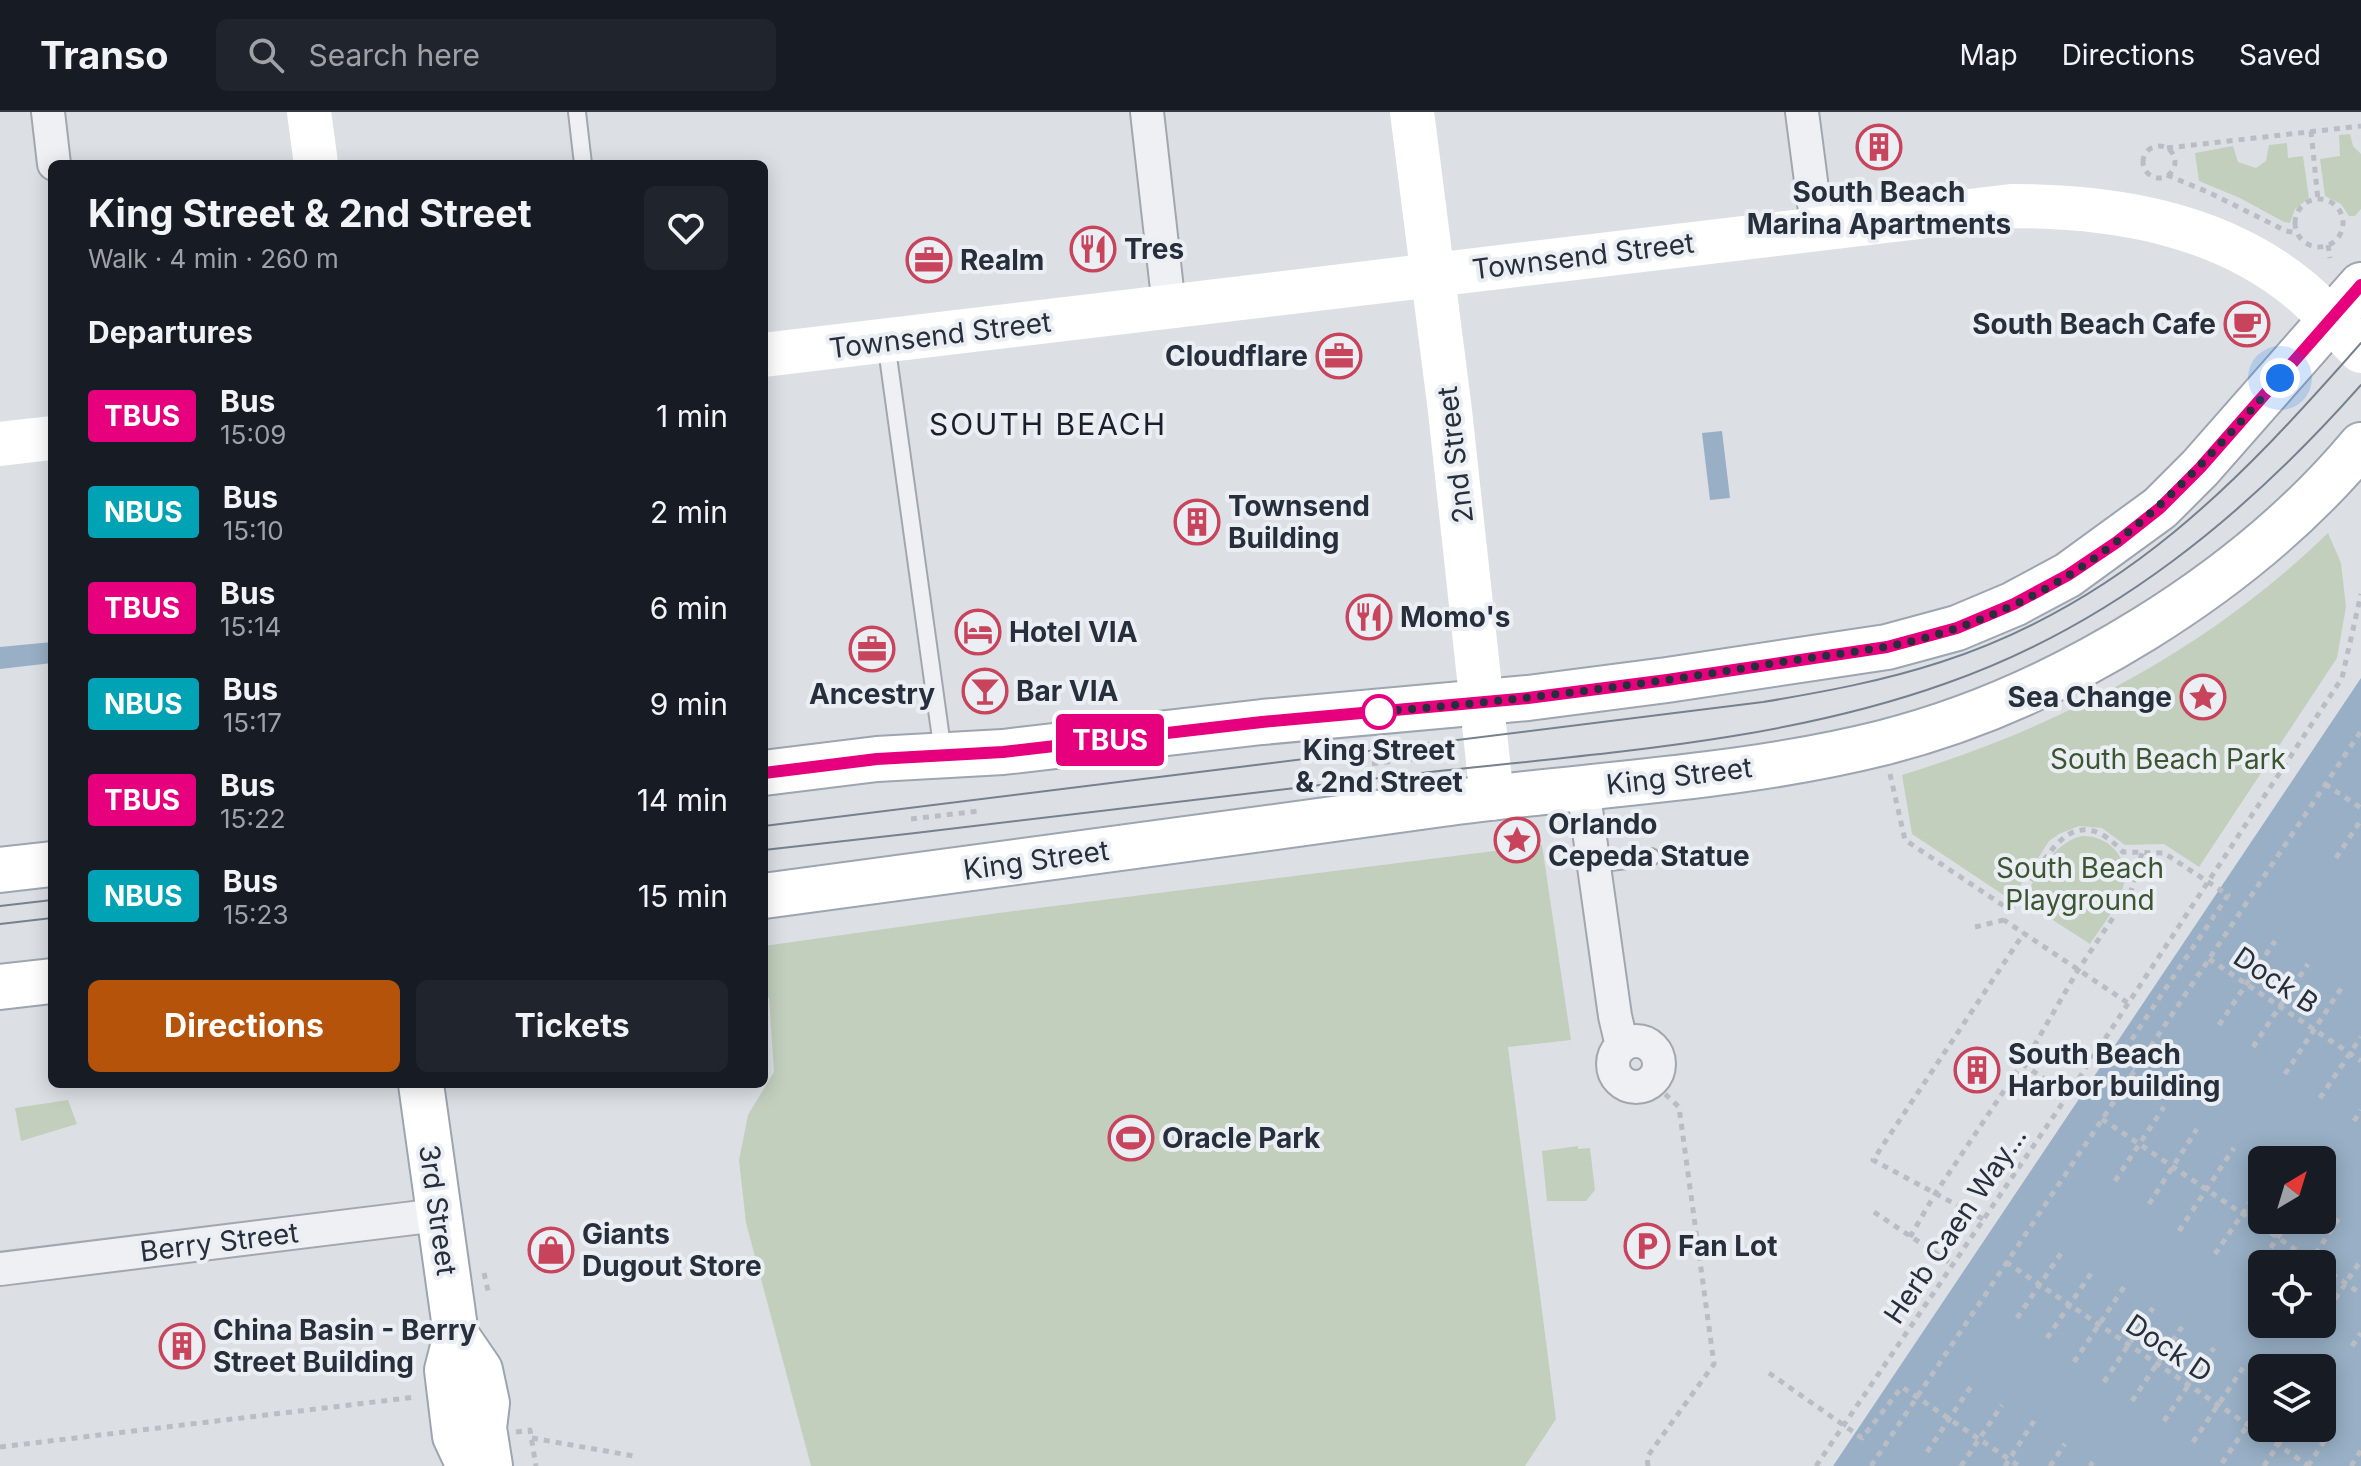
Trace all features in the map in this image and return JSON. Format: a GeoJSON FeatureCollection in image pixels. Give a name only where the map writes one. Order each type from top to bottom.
{"type":"FeatureCollection","features":[{"type":"Feature","properties":{"kind":"main road"},"geometry":{"type":"LineString","coordinates":[[309,112],[315,160]]}},
{"type":"Feature","properties":{"kind":"main road","name":"2nd Street"},"geometry":{"type":"LineString","coordinates":[[1412,112],[1452,427],[1492,798]]}},
{"type":"Feature","properties":{"kind":"main road","name":"Townsend Street"},"geometry":{"type":"LineString","coordinates":[[768,355],[2011,206],[2106,210],[2195,232],[2269,268],[2302,291],[2361,351]]}},
{"type":"Feature","properties":{"kind":"main road"},"geometry":{"type":"LineString","coordinates":[[768,773],[877,759],[1003,752],[1667,680],[1887,647],[1957,628],[2014,604],[2068,575],[2160,508],[2210,457],[2330,320],[2346,271]]}},
{"type":"Feature","properties":{"kind":"main road"},"geometry":{"type":"LineString","coordinates":[[0,444],[48,438]]}},
{"type":"Feature","properties":{"kind":"main road","name":"King Street"},"geometry":{"type":"LineString","coordinates":[[768,895],[1492,798],[1756,768],[1833,754],[1921,732],[2011,697],[2114,647],[2171,611],[2239,561],[2308,502],[2361,445]]}},
{"type":"Feature","properties":{"kind":"main road"},"geometry":{"type":"LineString","coordinates":[[0,870],[48,864]]}},
{"type":"Feature","properties":{"kind":"main road"},"geometry":{"type":"LineString","coordinates":[[0,987],[48,981]]}},
{"type":"Feature","properties":{"kind":"main road","name":"3rd Street"},"geometry":{"type":"LineString","coordinates":[[422,1088],[456,1335],[447,1370],[455,1456]]}},
{"type":"Feature","properties":{"kind":"main road","name":"3rd Street"},"geometry":{"type":"LineString","coordinates":[[456,1335],[480,1370],[487,1403],[484,1428],[490,1466]]}},
{"type":"Feature","properties":{"kind":"street"},"geometry":{"type":"LineString","coordinates":[[48,112],[54,160]]}},
{"type":"Feature","properties":{"kind":"street"},"geometry":{"type":"LineString","coordinates":[[1147,112],[1169,307]]}},
{"type":"Feature","properties":{"kind":"street"},"geometry":{"type":"LineString","coordinates":[[1802,112],[1817,227]]}},
{"type":"Feature","properties":{"kind":"street"},"geometry":{"type":"LineString","coordinates":[[1583,788],[1615,1016],[1622,1046],[1613,1062],[1619,1080],[1636,1087],[1651,1081]]}},
{"type":"Feature","properties":{"kind":"street","name":"Berry Street"},"geometry":{"type":"LineString","coordinates":[[0,1269],[438,1215]]}},
{"type":"Feature","properties":{"kind":"lane"},"geometry":{"type":"LineString","coordinates":[[577,112],[583,160]]}},
{"type":"Feature","properties":{"kind":"lane"},"geometry":{"type":"LineString","coordinates":[[886,342],[943,755]]}},
{"type":"Feature","properties":{"kind":"lane"},"geometry":{"type":"LineString","coordinates":[[1594,864],[1651,857]]}},
{"type":"Feature","properties":{"kind":"path"},"geometry":{"type":"LineString","coordinates":[[2297,233],[2286,231],[2167,175],[2152,176],[2143,164],[2148,150],[2157,146],[2167,148],[2361,126]]}},
{"type":"Feature","properties":{"kind":"path"},"geometry":{"type":"LineString","coordinates":[[2311,131],[2318,200]]}},
{"type":"Feature","properties":{"kind":"path"},"geometry":{"type":"LineString","coordinates":[[2167,148],[2175,162],[2167,175]]}},
{"type":"Feature","properties":{"kind":"path"},"geometry":{"type":"LineString","coordinates":[[2318,200],[2332,203],[2341,214],[2342,229],[2328,245],[2307,244],[2297,233],[2295,220],[2300,208],[2318,200]]}},
{"type":"Feature","properties":{"kind":"path"},"geometry":{"type":"LineString","coordinates":[[2328,245],[2346,271]]}},
{"type":"Feature","properties":{"kind":"path","name":"Herb Caen Way..."},"geometry":{"type":"LineString","coordinates":[[1816,1466],[2068,1095],[2342,678],[2361,594]]}},
{"type":"Feature","properties":{"kind":"path"},"geometry":{"type":"LineString","coordinates":[[1871,1466],[2361,731]]}},
{"type":"Feature","properties":{"kind":"path"},"geometry":{"type":"LineString","coordinates":[[1360,765],[1440,756]]}},
{"type":"Feature","properties":{"kind":"path"},"geometry":{"type":"LineString","coordinates":[[1889,769],[1905,840],[2010,910]]}},
{"type":"Feature","properties":{"kind":"path"},"geometry":{"type":"LineString","coordinates":[[2325,784],[2361,808]]}},
{"type":"Feature","properties":{"kind":"path"},"geometry":{"type":"LineString","coordinates":[[911,819],[979,811]]}},
{"type":"Feature","properties":{"kind":"path"},"geometry":{"type":"LineString","coordinates":[[2336,858],[2361,820]]}},
{"type":"Feature","properties":{"kind":"path"},"geometry":{"type":"LineString","coordinates":[[1975,927],[2004,920],[2053,844],[2071,832],[2091,831],[2107,837],[2123,852],[2164,853],[2228,895],[2118,1060],[2134,1071]]}},
{"type":"Feature","properties":{"kind":"path"},"geometry":{"type":"LineString","coordinates":[[1910,1237],[2131,891],[2142,853]]}},
{"type":"Feature","properties":{"kind":"path"},"geometry":{"type":"LineString","coordinates":[[2004,920],[2128,1003]]}},
{"type":"Feature","properties":{"kind":"path"},"geometry":{"type":"LineString","coordinates":[[1983,1219],[1873,1160],[2024,933]]}},
{"type":"Feature","properties":{"kind":"path"},"geometry":{"type":"LineString","coordinates":[[2219,1025],[2275,941]]}},
{"type":"Feature","properties":{"kind":"path","name":"Dock B"},"geometry":{"type":"LineString","coordinates":[[2209,959],[2361,1061]]}},
{"type":"Feature","properties":{"kind":"path"},"geometry":{"type":"LineString","coordinates":[[2253,1047],[2308,964]]}},
{"type":"Feature","properties":{"kind":"path"},"geometry":{"type":"LineString","coordinates":[[2285,1074],[2344,984]]}},
{"type":"Feature","properties":{"kind":"path"},"geometry":{"type":"LineString","coordinates":[[2320,1098],[2361,1037]]}},
{"type":"Feature","properties":{"kind":"path"},"geometry":{"type":"LineString","coordinates":[[2022,1064],[2068,1095]]}},
{"type":"Feature","properties":{"kind":"path"},"geometry":{"type":"LineString","coordinates":[[1648,1466],[1647,1457],[1714,1364],[1679,1107],[1651,1081]]}},
{"type":"Feature","properties":{"kind":"path"},"geometry":{"type":"LineString","coordinates":[[2115,1181],[2164,1107]]}},
{"type":"Feature","properties":{"kind":"path"},"geometry":{"type":"LineString","coordinates":[[2354,1121],[2361,1110]]}},
{"type":"Feature","properties":{"kind":"path"},"geometry":{"type":"LineString","coordinates":[[2102,1119],[2296,1250]]}},
{"type":"Feature","properties":{"kind":"path"},"geometry":{"type":"LineString","coordinates":[[2149,1204],[2197,1129]]}},
{"type":"Feature","properties":{"kind":"path"},"geometry":{"type":"LineString","coordinates":[[2179,1231],[2234,1148]]}},
{"type":"Feature","properties":{"kind":"path"},"geometry":{"type":"LineString","coordinates":[[2215,1254],[2248,1206]]}},
{"type":"Feature","properties":{"kind":"path"},"geometry":{"type":"LineString","coordinates":[[1874,1212],[1952,1264]]}},
{"type":"Feature","properties":{"kind":"path"},"geometry":{"type":"LineString","coordinates":[[2318,1250],[2339,1218]]}},
{"type":"Feature","properties":{"kind":"path"},"geometry":{"type":"LineString","coordinates":[[2017,1318],[2062,1252]]}},
{"type":"Feature","properties":{"kind":"path"},"geometry":{"type":"LineString","coordinates":[[2336,1298],[2361,1260]]}},
{"type":"Feature","properties":{"kind":"path","name":"Dock D"},"geometry":{"type":"LineString","coordinates":[[2006,1262],[2309,1466]]}},
{"type":"Feature","properties":{"kind":"path"},"geometry":{"type":"LineString","coordinates":[[2047,1338],[2092,1272]]}},
{"type":"Feature","properties":{"kind":"path"},"geometry":{"type":"LineString","coordinates":[[2336,1277],[2361,1294]]}},
{"type":"Feature","properties":{"kind":"path"},"geometry":{"type":"LineString","coordinates":[[2074,1362],[2124,1287]]}},
{"type":"Feature","properties":{"kind":"path"},"geometry":{"type":"LineString","coordinates":[[2104,1382],[2153,1308]]}},
{"type":"Feature","properties":{"kind":"path"},"geometry":{"type":"LineString","coordinates":[[2132,1401],[2182,1327]]}},
{"type":"Feature","properties":{"kind":"path"},"geometry":{"type":"LineString","coordinates":[[2352,1346],[2361,1333]]}},
{"type":"Feature","properties":{"kind":"path"},"geometry":{"type":"LineString","coordinates":[[2164,1421],[2214,1348]]}},
{"type":"Feature","properties":{"kind":"path"},"geometry":{"type":"LineString","coordinates":[[2193,1442],[2243,1368]]}},
{"type":"Feature","properties":{"kind":"path"},"geometry":{"type":"LineString","coordinates":[[1769,1373],[1862,1438],[1902,1387],[2019,1466]]}},
{"type":"Feature","properties":{"kind":"path"},"geometry":{"type":"LineString","coordinates":[[1927,1452],[1972,1385]]}},
{"type":"Feature","properties":{"kind":"path"},"geometry":{"type":"LineString","coordinates":[[0,1447],[410,1398]]}},
{"type":"Feature","properties":{"kind":"path"},"geometry":{"type":"LineString","coordinates":[[1961,1466],[2002,1405]]}},
{"type":"Feature","properties":{"kind":"path"},"geometry":{"type":"LineString","coordinates":[[2005,1466],[2034,1421]]}},
{"type":"Feature","properties":{"kind":"path"},"geometry":{"type":"LineString","coordinates":[[2222,1463],[2248,1425]]}},
{"type":"Feature","properties":{"kind":"path"},"geometry":{"type":"LineString","coordinates":[[530,1430],[536,1466]]}},
{"type":"Feature","properties":{"kind":"path"},"geometry":{"type":"LineString","coordinates":[[532,1438],[634,1456]]}},
{"type":"Feature","properties":{"kind":"path"},"geometry":{"type":"LineString","coordinates":[[2264,1466],[2280,1442]]}},
{"type":"Feature","properties":{"kind":"path"},"geometry":{"type":"LineString","coordinates":[[2309,1466],[2324,1442]]}},
{"type":"Feature","properties":{"kind":"path"},"geometry":{"type":"LineString","coordinates":[[2050,1466],[2065,1444]]}},
{"type":"Feature","properties":{"kind":"path"},"geometry":{"type":"LineString","coordinates":[[2351,1466],[2361,1450]]}},
{"type":"Feature","properties":{"kind":"green space"},"geometry":{"type":"Polygon","coordinates":[[[2350,134],[2353,146],[2361,154],[2361,209],[2355,216],[2349,216],[2341,204],[2325,196],[2320,159],[2340,156],[2339,135],[2350,134]]]}},
{"type":"Feature","properties":{"kind":"green space"},"geometry":{"type":"Polygon","coordinates":[[[2287,143],[2288,158],[2303,156],[2309,198],[2295,209],[2290,223],[2199,181],[2195,153],[2233,146],[2238,162],[2256,168],[2266,161],[2269,145],[2287,143]]]}},
{"type":"Feature","properties":{"kind":"green space","name":"South Beach Park"},"geometry":{"type":"Polygon","coordinates":[[[2328,533],[2341,563],[2346,607],[2337,658],[2199,867],[2164,844],[2125,845],[2102,828],[2079,826],[2049,841],[2011,900],[1912,834],[1902,775],[2019,733],[2130,679],[2234,613],[2328,533]]]}},
{"type":"Feature","properties":{"kind":"green space","name":"South Beach Playground"},"geometry":{"type":"Polygon","coordinates":[[[2082,836],[2100,839],[2112,847],[2122,862],[2125,874],[2119,898],[2090,944],[2022,900],[2054,853],[2082,836]]]}},
{"type":"Feature","properties":{"kind":"green space","name":"Oracle Park"},"geometry":{"type":"Polygon","coordinates":[[[1542,845],[1571,1040],[1508,1047],[1556,1419],[1525,1466],[811,1466],[746,1223],[739,1160],[748,1115],[764,1088],[768,1088],[774,1072],[768,998],[768,945],[991,914],[1542,845]]]}},
{"type":"Feature","properties":{"kind":"green space"},"geometry":{"type":"Polygon","coordinates":[[[68,1100],[77,1124],[21,1141],[15,1108],[68,1100]]]}},
{"type":"Feature","properties":{"kind":"green space"},"geometry":{"type":"Polygon","coordinates":[[[1578,1146],[1578,1149],[1590,1148],[1595,1190],[1586,1201],[1547,1201],[1542,1151],[1578,1146]]]}},
{"type":"Feature","properties":{"kind":"water"},"geometry":{"type":"Polygon","coordinates":[[[1722,431],[1730,498],[1710,500],[1702,433],[1722,431]]]}},
{"type":"Feature","properties":{"kind":"water"},"geometry":{"type":"Polygon","coordinates":[[[48,642],[48,663],[0,669],[0,647],[48,642]]]}},
{"type":"Feature","properties":{"kind":"water"},"geometry":{"type":"Polygon","coordinates":[[[2361,678],[2361,1466],[1833,1466],[2361,678]]]}},
{"type":"Feature","properties":{"kind":"tram line"},"geometry":{"type":"LineString","coordinates":[[768,826],[1763,702],[1919,669],[2006,637],[2066,607],[2122,572],[2174,532],[2222,489],[2270,443],[2361,343]]}},
{"type":"Feature","properties":{"kind":"tram line"},"geometry":{"type":"LineString","coordinates":[[768,850],[1674,745],[1813,721],[1880,704],[1947,683],[2007,659],[2120,598],[2223,521],[2317,433],[2361,385]]}},
{"type":"Feature","properties":{"kind":"tram line"},"geometry":{"type":"LineString","coordinates":[[0,906],[48,900]]}},
{"type":"Feature","properties":{"kind":"tram line"},"geometry":{"type":"LineString","coordinates":[[0,924],[48,918]]}},
{"type":"Feature","properties":{"kind":"bus line","name":"TBUS"},"geometry":{"type":"LineString","coordinates":[[768,773],[877,759],[1003,752],[1262,722],[1528,698],[1887,647],[1957,628],[2014,604],[2068,575],[2160,508],[2200,468],[2361,285]]}},
{"type":"Feature","properties":{"kind":"place","name":"South Beach Marina Apartments"},"geometry":{"type":"Point","coordinates":[1879,147]}},
{"type":"Feature","properties":{"kind":"place","name":"Tres"},"geometry":{"type":"Point","coordinates":[1093,249]}},
{"type":"Feature","properties":{"kind":"place","name":"Realm"},"geometry":{"type":"Point","coordinates":[929,260]}},
{"type":"Feature","properties":{"kind":"place","name":"South Beach Cafe"},"geometry":{"type":"Point","coordinates":[2247,324]}},
{"type":"Feature","properties":{"kind":"place","name":"Cloudflare"},"geometry":{"type":"Point","coordinates":[1339,356]}},
{"type":"Feature","properties":{"kind":"place","name":"Townsend Building"},"geometry":{"type":"Point","coordinates":[1197,522]}},
{"type":"Feature","properties":{"kind":"place","name":"Momo's"},"geometry":{"type":"Point","coordinates":[1369,617]}},
{"type":"Feature","properties":{"kind":"place","name":"Hotel VIA"},"geometry":{"type":"Point","coordinates":[978,632]}},
{"type":"Feature","properties":{"kind":"place","name":"Ancestry"},"geometry":{"type":"Point","coordinates":[872,649]}},
{"type":"Feature","properties":{"kind":"place","name":"Bar VIA"},"geometry":{"type":"Point","coordinates":[985,691]}},
{"type":"Feature","properties":{"kind":"place","name":"Sea Change"},"geometry":{"type":"Point","coordinates":[2203,697]}},
{"type":"Feature","properties":{"kind":"place","name":"King Street & 2nd Street"},"geometry":{"type":"Point","coordinates":[1379,712]}},
{"type":"Feature","properties":{"kind":"place","name":"Orlando Cepeda Statue"},"geometry":{"type":"Point","coordinates":[1517,840]}},
{"type":"Feature","properties":{"kind":"place","name":"South Beach Harbor building"},"geometry":{"type":"Point","coordinates":[1977,1070]}},
{"type":"Feature","properties":{"kind":"place","name":"Oracle Park"},"geometry":{"type":"Point","coordinates":[1131,1138]}},
{"type":"Feature","properties":{"kind":"place","name":"Fan Lot"},"geometry":{"type":"Point","coordinates":[1647,1246]}},
{"type":"Feature","properties":{"kind":"place","name":"Giants Dugout Store"},"geometry":{"type":"Point","coordinates":[551,1250]}},
{"type":"Feature","properties":{"kind":"place","name":"China Basin - Berry Street Building"},"geometry":{"type":"Point","coordinates":[182,1346]}},
{"type":"Feature","properties":{"kind":"district","name":"SOUTH BEACH"},"geometry":{"type":"Point","coordinates":[1048,424]}},
{"type":"Feature","properties":{"kind":"route"},"geometry":{"type":"LineString","coordinates":[[1379,712],[1374,712],[1528,698],[1667,680],[1887,647],[1957,628],[2014,604],[2068,575],[2117,542],[2160,508],[2200,468],[2280,378]]}}]}
